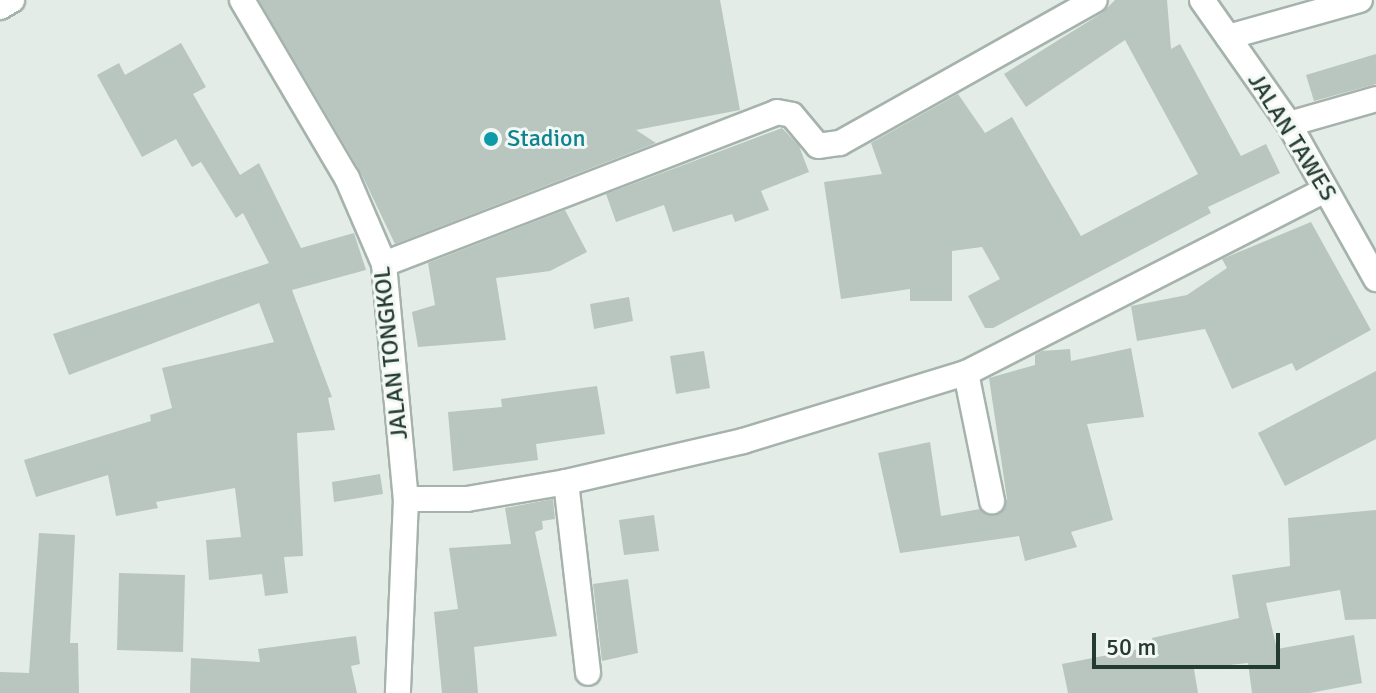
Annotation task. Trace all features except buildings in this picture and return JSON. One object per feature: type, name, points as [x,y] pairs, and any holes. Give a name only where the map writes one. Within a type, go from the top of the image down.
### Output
[{"type":"street","points":[[0,7],[12,0]]},
{"type":"street","name":"JALAN TONGKOL","points":[[242,0],[347,178],[384,264],[406,499],[398,693]]},
{"type":"street","points":[[384,264],[777,112],[792,115],[818,146],[840,143],[1095,0]]},
{"type":"street","name":"JALAN TAWES","points":[[1202,0],[1289,124],[1376,279]]},
{"type":"street","points":[[1228,37],[1360,0]]},
{"type":"street","points":[[1289,124],[1376,99]]},
{"type":"street","points":[[406,499],[467,499],[566,482],[743,441],[966,373],[1325,190]]},
{"type":"street","points":[[966,373],[992,501]]},
{"type":"street","points":[[566,482],[588,673]]},
{"type":"place","name":"Stadion","points":[[491,139]]}]
